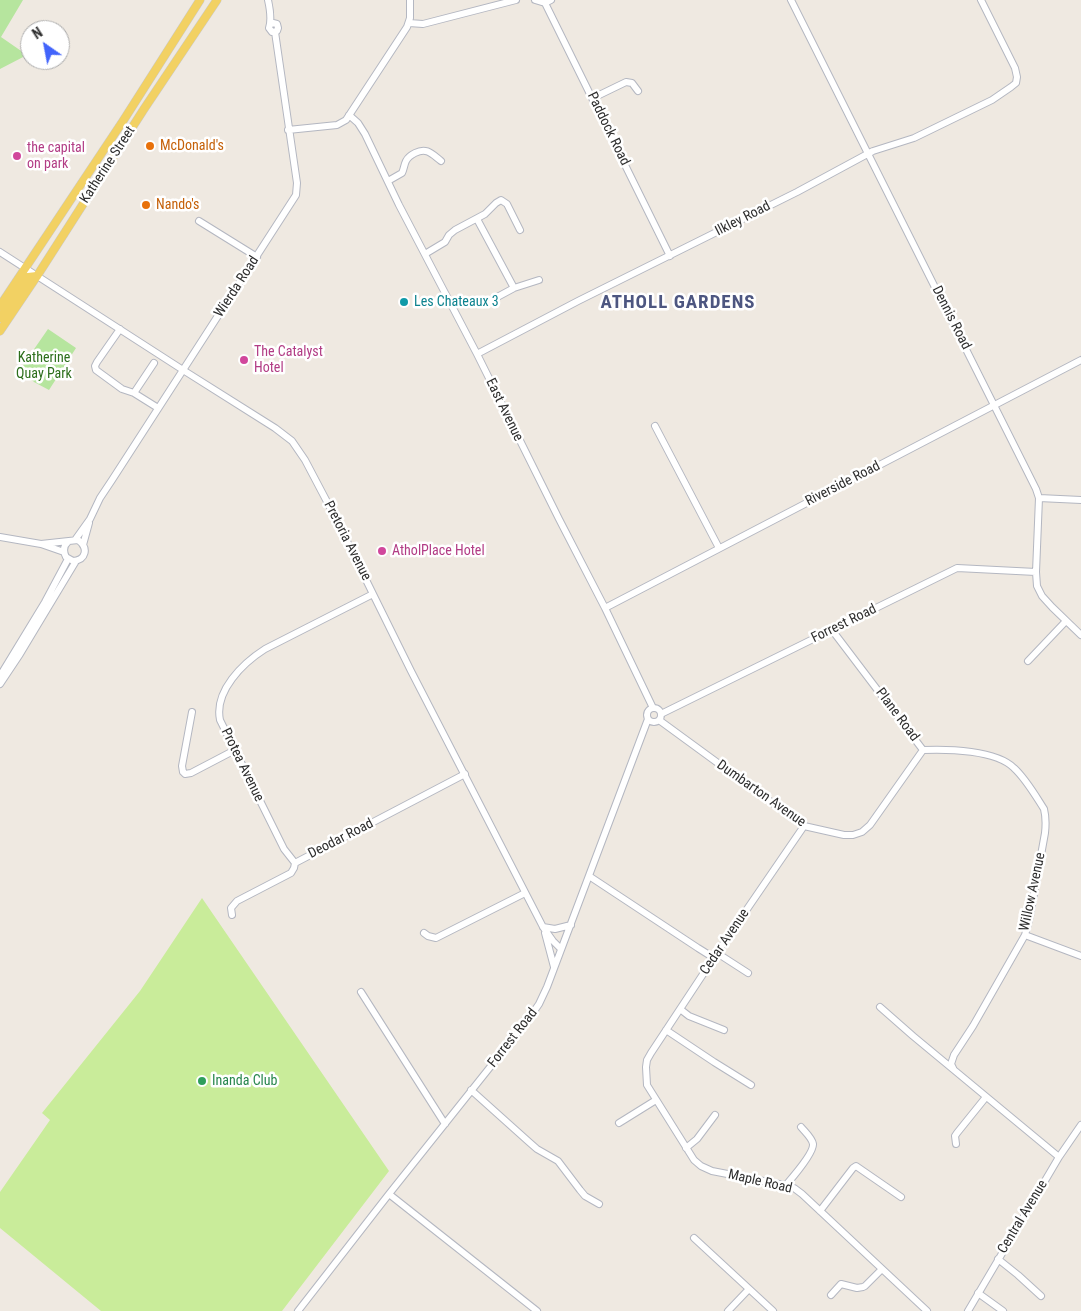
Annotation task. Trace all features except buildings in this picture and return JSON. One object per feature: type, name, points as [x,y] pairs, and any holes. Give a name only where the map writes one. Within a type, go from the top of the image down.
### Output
[{"type":"main road","name":"Katherine Street","points":[[0,306],[200,0]]},
{"type":"main road","name":"Katherine Street","points":[[0,331],[217,0]]},
{"type":"main road","points":[[0,318],[26,279],[37,276]]},
{"type":"street","name":"Wierda Road","points":[[83,545],[90,519],[100,498],[297,192],[275,32],[278,28],[273,24],[268,0]]},
{"type":"street","points":[[288,130],[337,125],[346,120],[409,23],[411,12],[410,0]]},
{"type":"street","points":[[409,23],[432,22],[516,0]]},
{"type":"street","points":[[535,0],[548,2]]},
{"type":"street","name":"Dennis Road","points":[[791,0],[1036,489],[1039,498],[1036,572],[1038,591],[1081,635]]},
{"type":"street","name":"Ilkley Road","points":[[477,354],[798,192],[878,149],[914,138],[983,104],[1011,87],[1017,80],[1014,68],[981,0]]},
{"type":"street","name":"Paddock Road","points":[[548,2],[670,256]]},
{"type":"street","points":[[593,98],[626,82],[632,83],[638,91]]},
{"type":"street","name":"East Avenue","points":[[350,115],[361,127],[477,354],[605,608],[653,708]]},
{"type":"street","points":[[388,181],[402,172],[408,158],[423,150],[430,152],[441,161]]},
{"type":"street","points":[[425,254],[444,242],[455,230],[485,214],[501,200],[506,204],[520,230]]},
{"type":"street","points":[[476,219],[514,288]]},
{"type":"street","points":[[199,221],[257,256]]},
{"type":"street","name":"Pretoria Avenue","points":[[0,252],[276,428],[292,441],[309,468],[543,927],[550,938],[561,949]]},
{"type":"street","points":[[488,302],[514,288],[539,280]]},
{"type":"street","points":[[120,329],[97,362],[96,370],[122,389],[134,393],[158,408]]},
{"type":"street","name":"Riverside Road","points":[[605,608],[1081,360]]},
{"type":"street","points":[[134,393],[154,363]]},
{"type":"street","points":[[655,426],[718,548]]},
{"type":"street","points":[[1039,498],[1081,500]]},
{"type":"street","name":"Wierda Road","points":[[71,541],[90,519]]},
{"type":"street","points":[[0,537],[41,544],[64,552]]},
{"type":"street","points":[[0,684],[33,626],[76,561],[83,558],[85,548],[78,540],[41,544]]},
{"type":"street","points":[[71,541],[65,545],[64,552],[68,559],[76,561]]},
{"type":"street","points":[[33,626],[68,559]]},
{"type":"street","name":"Forrest Road","points":[[660,717],[957,568],[1036,572]]},
{"type":"street","name":"Protea Avenue","points":[[295,863],[284,850],[220,720],[221,698],[239,670],[255,655],[374,594]]},
{"type":"street","points":[[1028,662],[1066,621]]},
{"type":"street","name":"Plane Road","points":[[832,630],[923,750],[985,754],[1002,759],[1013,767]]},
{"type":"street","points":[[0,676],[17,653]]},
{"type":"street","points":[[653,708],[658,709],[660,717],[653,722],[647,716],[648,711],[653,708]]},
{"type":"street","points":[[192,712],[182,766],[185,774],[191,773],[235,750]]},
{"type":"street","name":"Dumbarton Avenue","points":[[660,717],[804,826],[844,835],[862,832],[870,825],[923,750]]},
{"type":"street","name":"Forrest Road","points":[[298,1311],[471,1090],[530,1018],[539,1004],[648,719]]},
{"type":"street","name":"Willow Avenue","points":[[953,1068],[951,1064],[954,1055],[1026,935],[1036,888],[1046,821],[1044,809],[1013,767]]},
{"type":"street","name":"Deodar Road","points":[[232,915],[231,908],[237,901],[289,874],[294,868],[295,863],[464,774]]},
{"type":"street","name":"Cedar Avenue","points":[[647,1060],[804,826]]},
{"type":"street","points":[[589,876],[698,948],[716,955],[748,973]]},
{"type":"street","points":[[424,933],[436,938],[525,893]]},
{"type":"street","points":[[554,967],[543,927],[555,929],[570,925]]},
{"type":"street","points":[[1026,935],[1081,956]]},
{"type":"street","points":[[361,992],[445,1124]]},
{"type":"street","points":[[880,1006],[913,1036],[1059,1157]]},
{"type":"street","points":[[680,1009],[689,1016],[724,1030]]},
{"type":"street","points":[[666,1030],[751,1085]]},
{"type":"street","name":"Maple Road","points":[[647,1060],[647,1085],[698,1164],[706,1169],[721,1173],[786,1185],[799,1192],[927,1311]]},
{"type":"street","points":[[471,1090],[537,1149],[558,1161],[585,1196],[599,1204]]},
{"type":"street","points":[[956,1144],[957,1133],[986,1097]]},
{"type":"street","points":[[618,1123],[656,1100]]},
{"type":"street","points":[[686,1148],[697,1139],[715,1115]]},
{"type":"street","name":"Central Avenue","points":[[968,1311],[1059,1157],[1081,1125]]},
{"type":"street","points":[[786,1185],[809,1155],[812,1148],[813,1144],[801,1127]]},
{"type":"street","points":[[820,1211],[856,1166],[901,1197]]},
{"type":"street","points":[[389,1194],[537,1311]]},
{"type":"street","points":[[694,1238],[773,1311]]},
{"type":"street","points":[[998,1259],[1041,1296]]},
{"type":"street","points":[[831,1295],[841,1284],[857,1288],[865,1286],[882,1269]]},
{"type":"street","points":[[728,1311],[749,1289]]},
{"type":"street","points":[[978,1293],[1002,1311]]},
{"type":"green space","points":[[0,0],[23,0],[1,37],[20,50],[20,59],[0,69]]},
{"type":"green space","name":"Katherine Quay Park","points":[[48,329],[76,348],[49,390],[34,382],[21,368]]},
{"type":"green space","name":"Inanda Club","points":[[202,898],[389,1171],[282,1311],[101,1311],[0,1228],[0,1192],[50,1120],[42,1113],[140,991]]},
{"type":"place","name":"McDonald's","points":[[150,146]]},
{"type":"place","name":"the capital on park","points":[[17,156]]},
{"type":"place","name":"Nando's","points":[[146,205]]},
{"type":"place","name":"Les Chateaux 3","points":[[404,302]]},
{"type":"place","name":"The Catalyst Hotel","points":[[244,360]]},
{"type":"place","name":"AtholPlace Hotel","points":[[382,551]]},
{"type":"place","name":"Inanda Club","points":[[202,1081]]},
{"type":"district","name":"ATHOLL GARDENS","points":[[678,303]]}]
